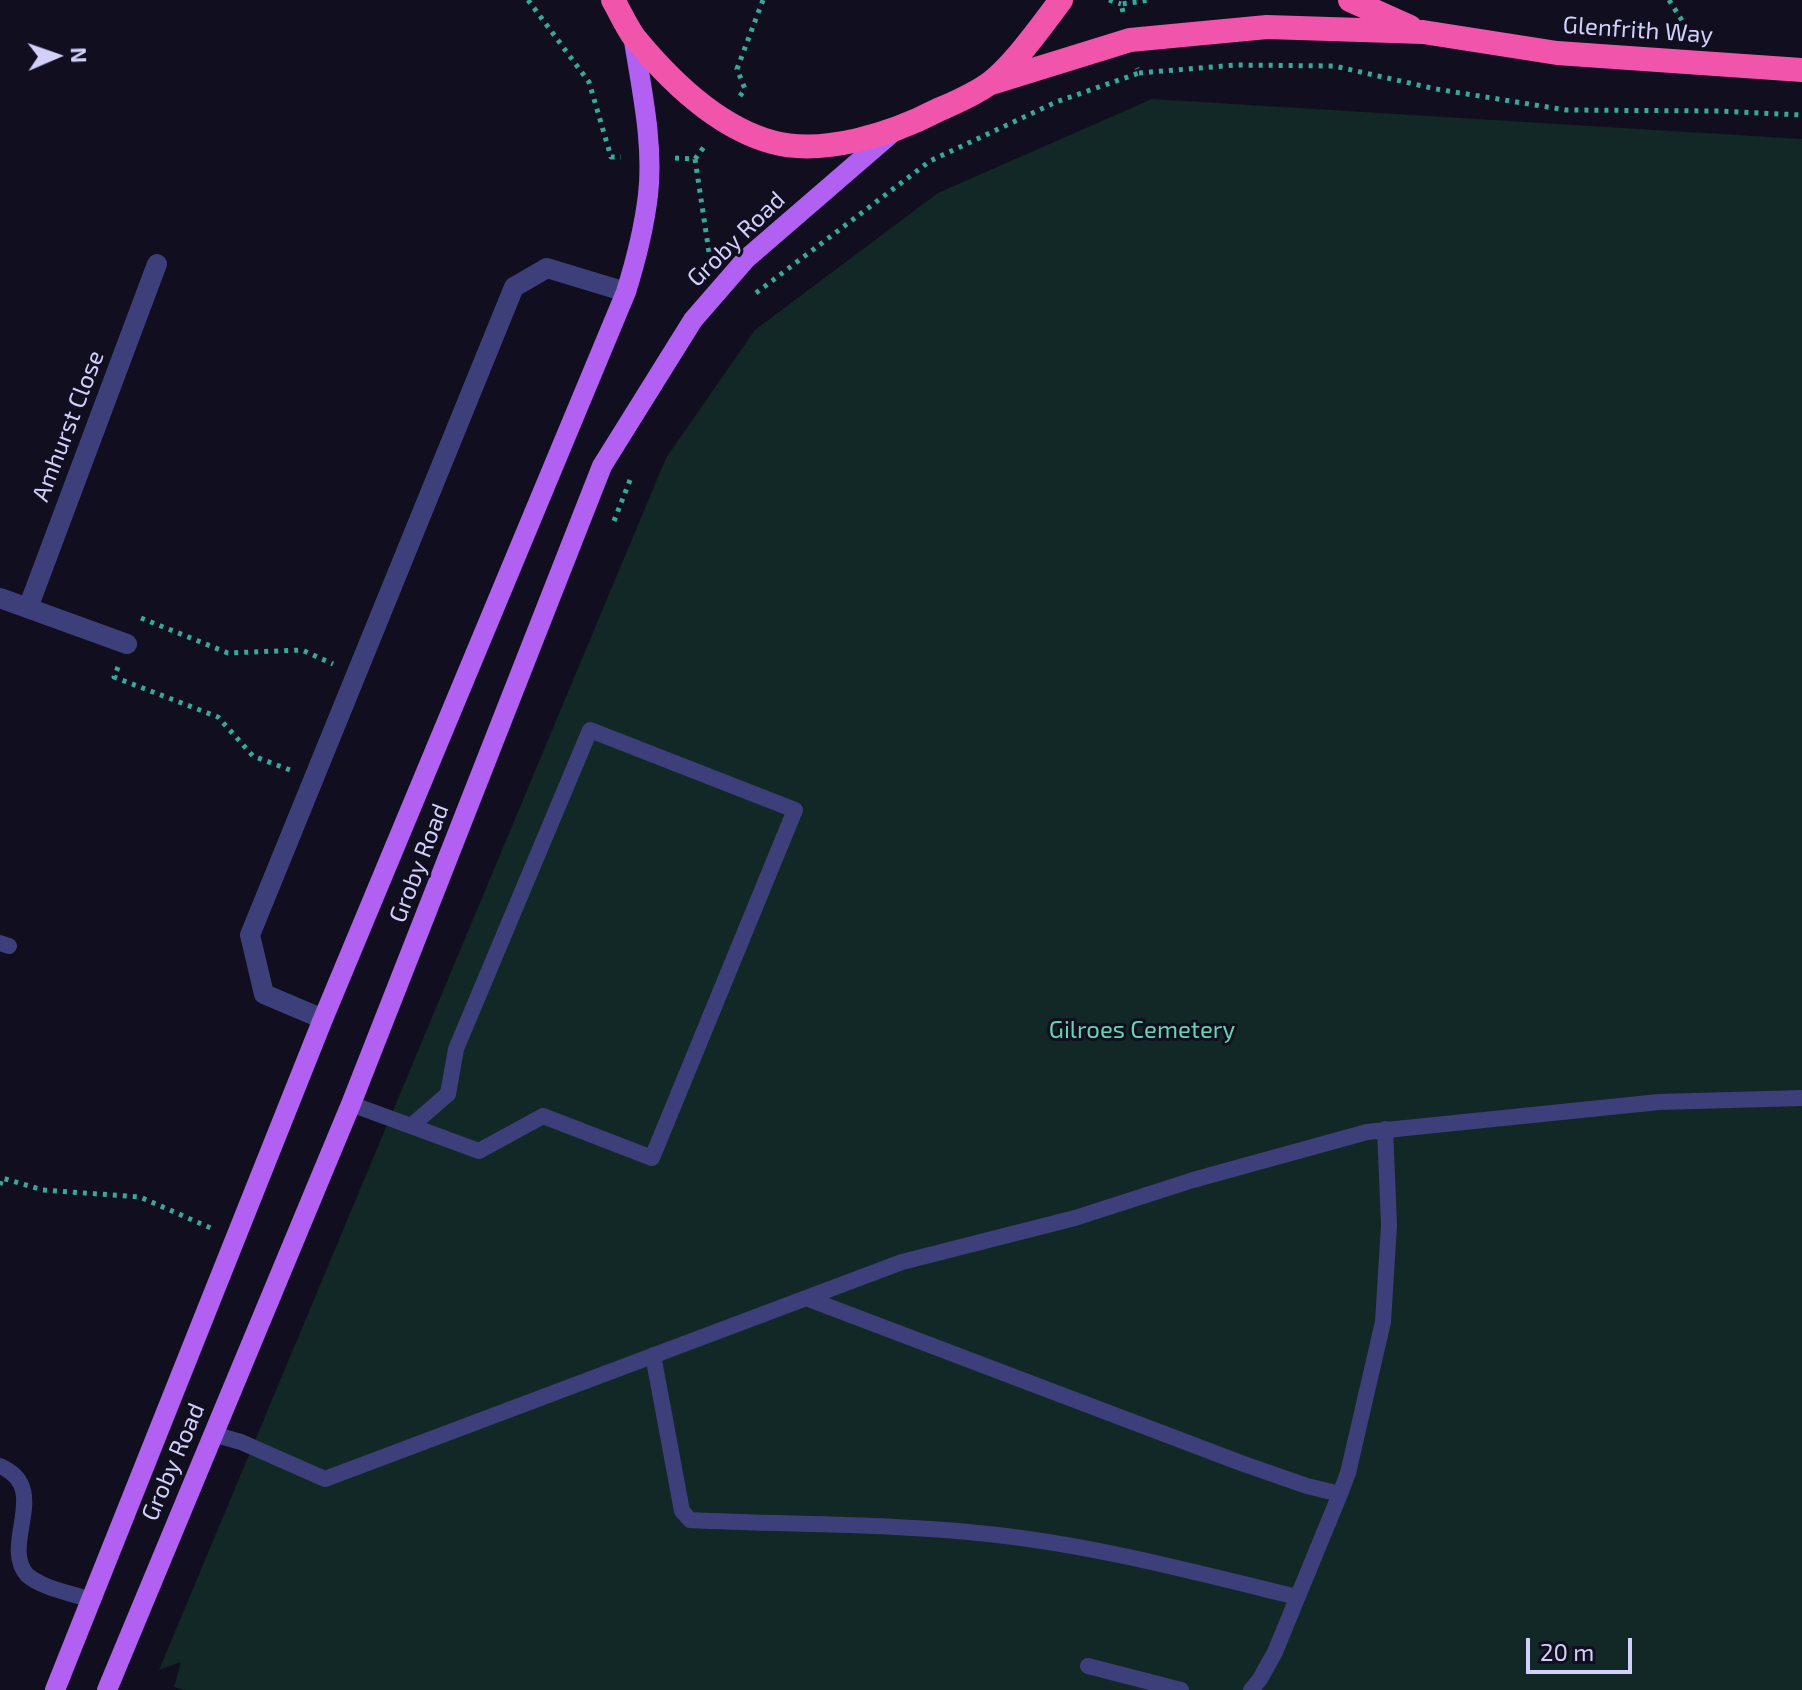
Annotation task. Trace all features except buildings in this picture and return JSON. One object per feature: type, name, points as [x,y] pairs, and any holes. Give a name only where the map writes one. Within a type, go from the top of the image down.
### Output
[{"type":"highway","points":[[613,0],[633,35],[682,88],[723,121],[773,143],[805,146],[893,132],[991,83],[1037,33],[1061,0]]},
{"type":"highway","name":"Glenfrith Way","points":[[1350,0],[1423,32]]},
{"type":"highway","name":"Glenfrith Way","points":[[991,83],[1130,40],[1267,27],[1423,32],[1557,53],[1802,70]]},
{"type":"main road","name":"Groby Road","points":[[55,1690],[323,1019],[626,292],[641,241],[649,193],[649,156],[633,35]]},
{"type":"main road","name":"Groby Road","points":[[107,1690],[351,1104],[602,466],[693,320],[727,279],[893,132]]},
{"type":"street","name":"Amhurst Close","points":[[28,608],[157,264]]},
{"type":"street","points":[[323,1019],[264,994],[250,935],[514,287],[547,268],[626,292]]},
{"type":"street","points":[[0,598],[127,644]]},
{"type":"lane","points":[[351,1104],[479,1151],[543,1116],[652,1158],[795,810],[590,730],[456,1049],[448,1094],[411,1126]]},
{"type":"lane","points":[[213,1434],[241,1442],[325,1479],[902,1262],[1075,1218],[1207,1176],[1367,1132],[1659,1102],[1802,1098]]},
{"type":"lane","points":[[1251,1690],[1275,1652],[1348,1473],[1383,1322],[1389,1225],[1385,1129]]},
{"type":"lane","points":[[806,1298],[1241,1463],[1340,1494]]},
{"type":"lane","points":[[653,1355],[682,1511],[690,1520],[827,1522],[990,1534],[1129,1556],[1297,1597]]},
{"type":"lane","points":[[0,1466],[14,1477],[23,1498],[13,1536],[17,1563],[37,1582],[91,1600]]},
{"type":"lane","points":[[1088,1666],[1181,1690]]},
{"type":"path","points":[[695,159],[745,89],[737,69],[763,0]]},
{"type":"path","points":[[1109,0],[1121,4]]},
{"type":"path","points":[[1139,73],[1236,65],[1334,66],[1436,89],[1566,110],[1802,115]]},
{"type":"path","points":[[313,779],[253,756],[218,717],[114,677],[137,616],[228,653],[302,650],[356,674]]},
{"type":"path","points":[[0,1185],[2,1178],[43,1190],[140,1197],[236,1239]]},
{"type":"green space","name":"Gilroes Cemetery","points":[[1152,99],[1802,139],[1802,1690],[185,1690],[174,1687],[181,1662],[159,1670],[666,458],[755,330],[938,193]]}]
